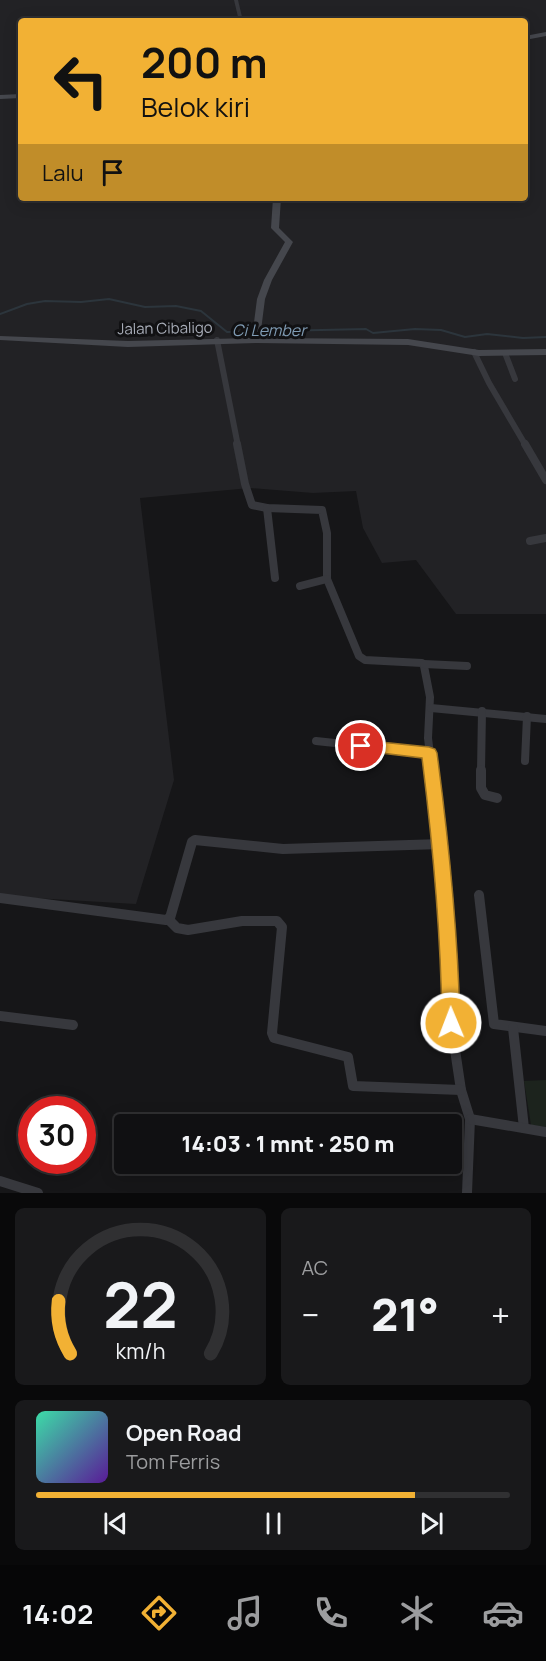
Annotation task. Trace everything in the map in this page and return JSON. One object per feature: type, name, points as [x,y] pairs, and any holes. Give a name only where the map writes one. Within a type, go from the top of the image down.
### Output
[{"type":"main road","points":[[528,37],[546,34]]},
{"type":"main road","points":[[0,97],[18,96]]},
{"type":"main road","points":[[256,334],[261,299],[268,280],[289,242],[275,228],[277,201]]},
{"type":"main road","name":"Jalan Cibaligo","points":[[0,338],[128,344],[217,340],[256,334],[408,342],[474,352],[546,352]]},
{"type":"street","points":[[236,0],[241,18]]},
{"type":"street","points":[[217,340],[245,484],[252,505],[267,508],[322,510],[327,533],[327,579],[359,656],[365,660],[467,666]]},
{"type":"street","points":[[474,352],[489,383],[546,480]]},
{"type":"street","points":[[505,353],[515,379]]},
{"type":"street","points":[[267,508],[275,578]]},
{"type":"street","points":[[530,541],[546,538]]},
{"type":"street","points":[[300,586],[327,579]]},
{"type":"street","points":[[424,664],[431,708],[428,724],[429,753],[441,844],[450,968],[451,1023],[461,1089],[470,1119],[467,1193]]},
{"type":"street","points":[[431,708],[482,711],[546,719]]},
{"type":"street","points":[[482,711],[481,788],[485,795],[497,798]]},
{"type":"street","points":[[525,761],[527,717]]},
{"type":"street","points":[[316,741],[429,753]]},
{"type":"street","points":[[168,919],[192,842],[195,840],[284,849],[441,844]]},
{"type":"street","points":[[479,895],[494,1023],[513,1028],[546,1031]]},
{"type":"street","points":[[0,897],[168,919],[177,928],[188,930],[242,921],[277,921],[282,927],[272,1033],[274,1038],[348,1057],[353,1086],[441,1091],[461,1089]]},
{"type":"street","points":[[0,1016],[73,1025]]},
{"type":"street","points":[[513,1028],[524,1128]]},
{"type":"street","points":[[470,1119],[546,1132]]},
{"type":"street","points":[[0,1181],[38,1193]]},
{"type":"shaded area","points":[[0,0],[546,0],[546,614],[456,614],[416,560],[382,563],[363,528],[356,491],[313,493],[250,488],[140,498],[174,780],[136,904],[0,896]]},
{"type":"shaded area","points":[[546,1080],[546,1127],[531,1125],[524,1081]]},
{"type":"waterway","name":"Ci Lember","points":[[0,314],[27,304],[45,301],[81,302],[109,299],[145,307],[176,306],[201,311],[227,332],[366,329],[373,333],[415,329],[441,330],[465,337],[487,334],[523,338],[546,337]]},
{"type":"route","points":[[361,746],[429,753],[441,844],[450,968],[451,1023]]}]
